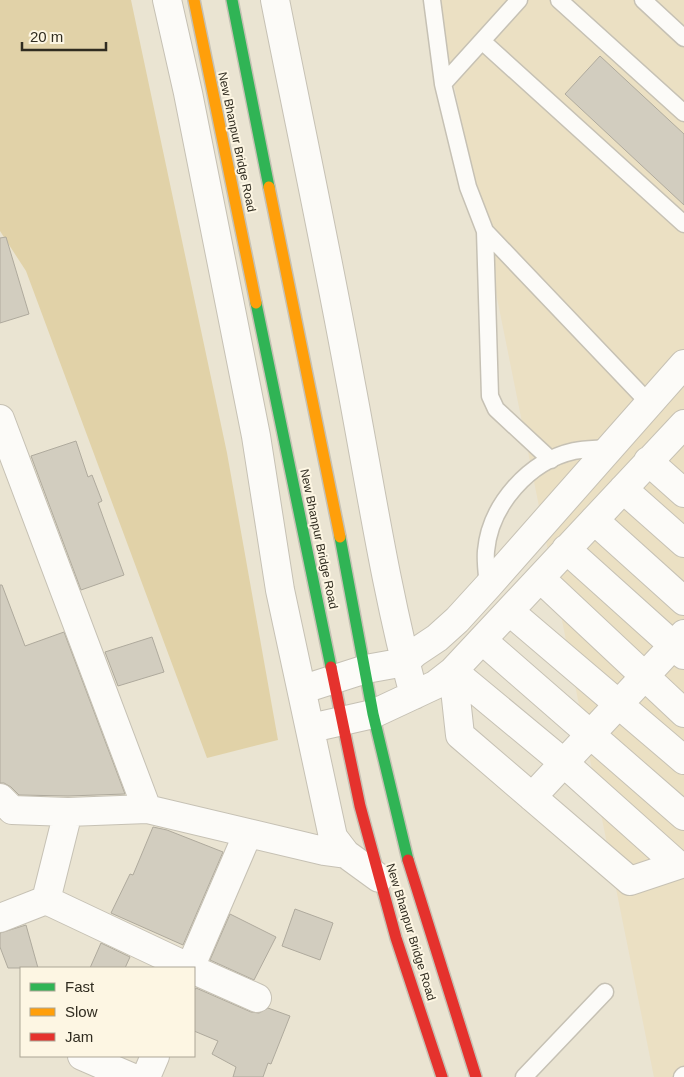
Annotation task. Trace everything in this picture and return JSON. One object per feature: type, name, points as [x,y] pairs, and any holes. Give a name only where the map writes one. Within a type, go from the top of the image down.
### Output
[{"type":"street","points":[[167,0],[188,94],[256,436],[280,590],[333,837],[346,854],[380,878]]},
{"type":"street","name":"New Bhanpur Bridge Road","points":[[194,0],[360,806],[396,938],[442,1077]]},
{"type":"street","name":"New Bhanpur Bridge Road","points":[[232,0],[286,279],[329,475],[373,714],[409,865],[476,1077]]},
{"type":"street","points":[[275,0],[405,662],[414,695]]},
{"type":"street","points":[[302,689],[366,669],[405,662],[437,638],[457,620],[488,586],[684,364]]},
{"type":"street","points":[[0,419],[147,809]]},
{"type":"street","points":[[310,729],[373,714],[435,685],[453,671],[648,462],[681,432]]},
{"type":"street","points":[[648,462],[684,493]]},
{"type":"street","points":[[623,489],[684,543]]},
{"type":"street","points":[[594,520],[684,600]]},
{"type":"street","points":[[532,797],[645,676],[680,645],[566,549]]},
{"type":"street","points":[[540,578],[684,713]]},
{"type":"street","points":[[509,611],[684,760]]},
{"type":"street","points":[[482,640],[684,816]]},
{"type":"street","points":[[453,671],[564,763],[681,861],[630,881],[460,736],[453,671]]},
{"type":"street","points":[[0,798],[12,810],[68,812],[147,809],[324,851],[346,854]]},
{"type":"street","points":[[46,900],[68,812]]},
{"type":"street","points":[[192,967],[248,833]]},
{"type":"street","points":[[0,918],[46,900],[187,967]]},
{"type":"street","points":[[195,971],[257,998]]},
{"type":"street","points":[[84,1057],[131,1077]]},
{"type":"street","points":[[146,1077],[155,1057]]},
{"type":"lane","points":[[432,0],[443,84],[468,187],[485,232],[490,396],[496,410],[551,460]]},
{"type":"lane","points":[[443,84],[519,0]]},
{"type":"lane","points":[[559,0],[684,113]]},
{"type":"lane","points":[[643,0],[684,38]]},
{"type":"lane","points":[[482,41],[684,224]]},
{"type":"lane","points":[[485,232],[649,403]]},
{"type":"lane","points":[[488,586],[486,551],[495,517],[514,487],[541,465],[551,460],[574,451],[608,448]]},
{"type":"lane","points":[[524,1077],[605,992]]},
{"type":"shaded area","points":[[0,0],[131,0],[227,453],[278,740],[207,758],[26,271],[0,231]]},
{"type":"shaded area","points":[[437,0],[684,0],[684,1077],[654,1077]]},
{"type":"building","points":[[600,56],[684,134],[684,205],[565,94]]},
{"type":"building","points":[[6,237],[29,314],[0,323],[0,238]]},
{"type":"building","points":[[76,441],[88,477],[92,475],[102,501],[98,503],[124,575],[81,590],[31,456]]},
{"type":"building","points":[[0,585],[2,585],[25,646],[64,632],[125,794],[19,795],[11,787],[0,783]]},
{"type":"building","points":[[152,637],[164,672],[118,686],[105,652]]},
{"type":"building","points":[[153,827],[167,830],[223,852],[183,945],[111,913],[130,874],[133,875]]},
{"type":"building","points":[[295,909],[333,923],[320,960],[282,946]]},
{"type":"building","points":[[230,914],[276,937],[254,980],[210,960]]},
{"type":"building","points":[[26,925],[38,967],[8,968],[0,947],[0,933]]},
{"type":"building","points":[[101,943],[130,957],[125,967],[90,967]]},
{"type":"building","points":[[196,988],[251,1012],[259,1013],[268,1008],[290,1016],[271,1064],[268,1063],[263,1077],[233,1077],[236,1067],[212,1054],[218,1041],[195,1031]]},
{"type":"traffic: fast","points":[[232,0],[269,187]]},
{"type":"traffic: fast","points":[[256,303],[331,667]]},
{"type":"traffic: fast","points":[[340,537],[373,714],[408,860]]},
{"type":"traffic: slow","points":[[194,0],[256,303]]},
{"type":"traffic: slow","points":[[269,187],[340,537]]},
{"type":"traffic: jam","points":[[331,667],[360,806],[396,938],[442,1077]]},
{"type":"traffic: jam","points":[[408,860],[476,1077]]}]
